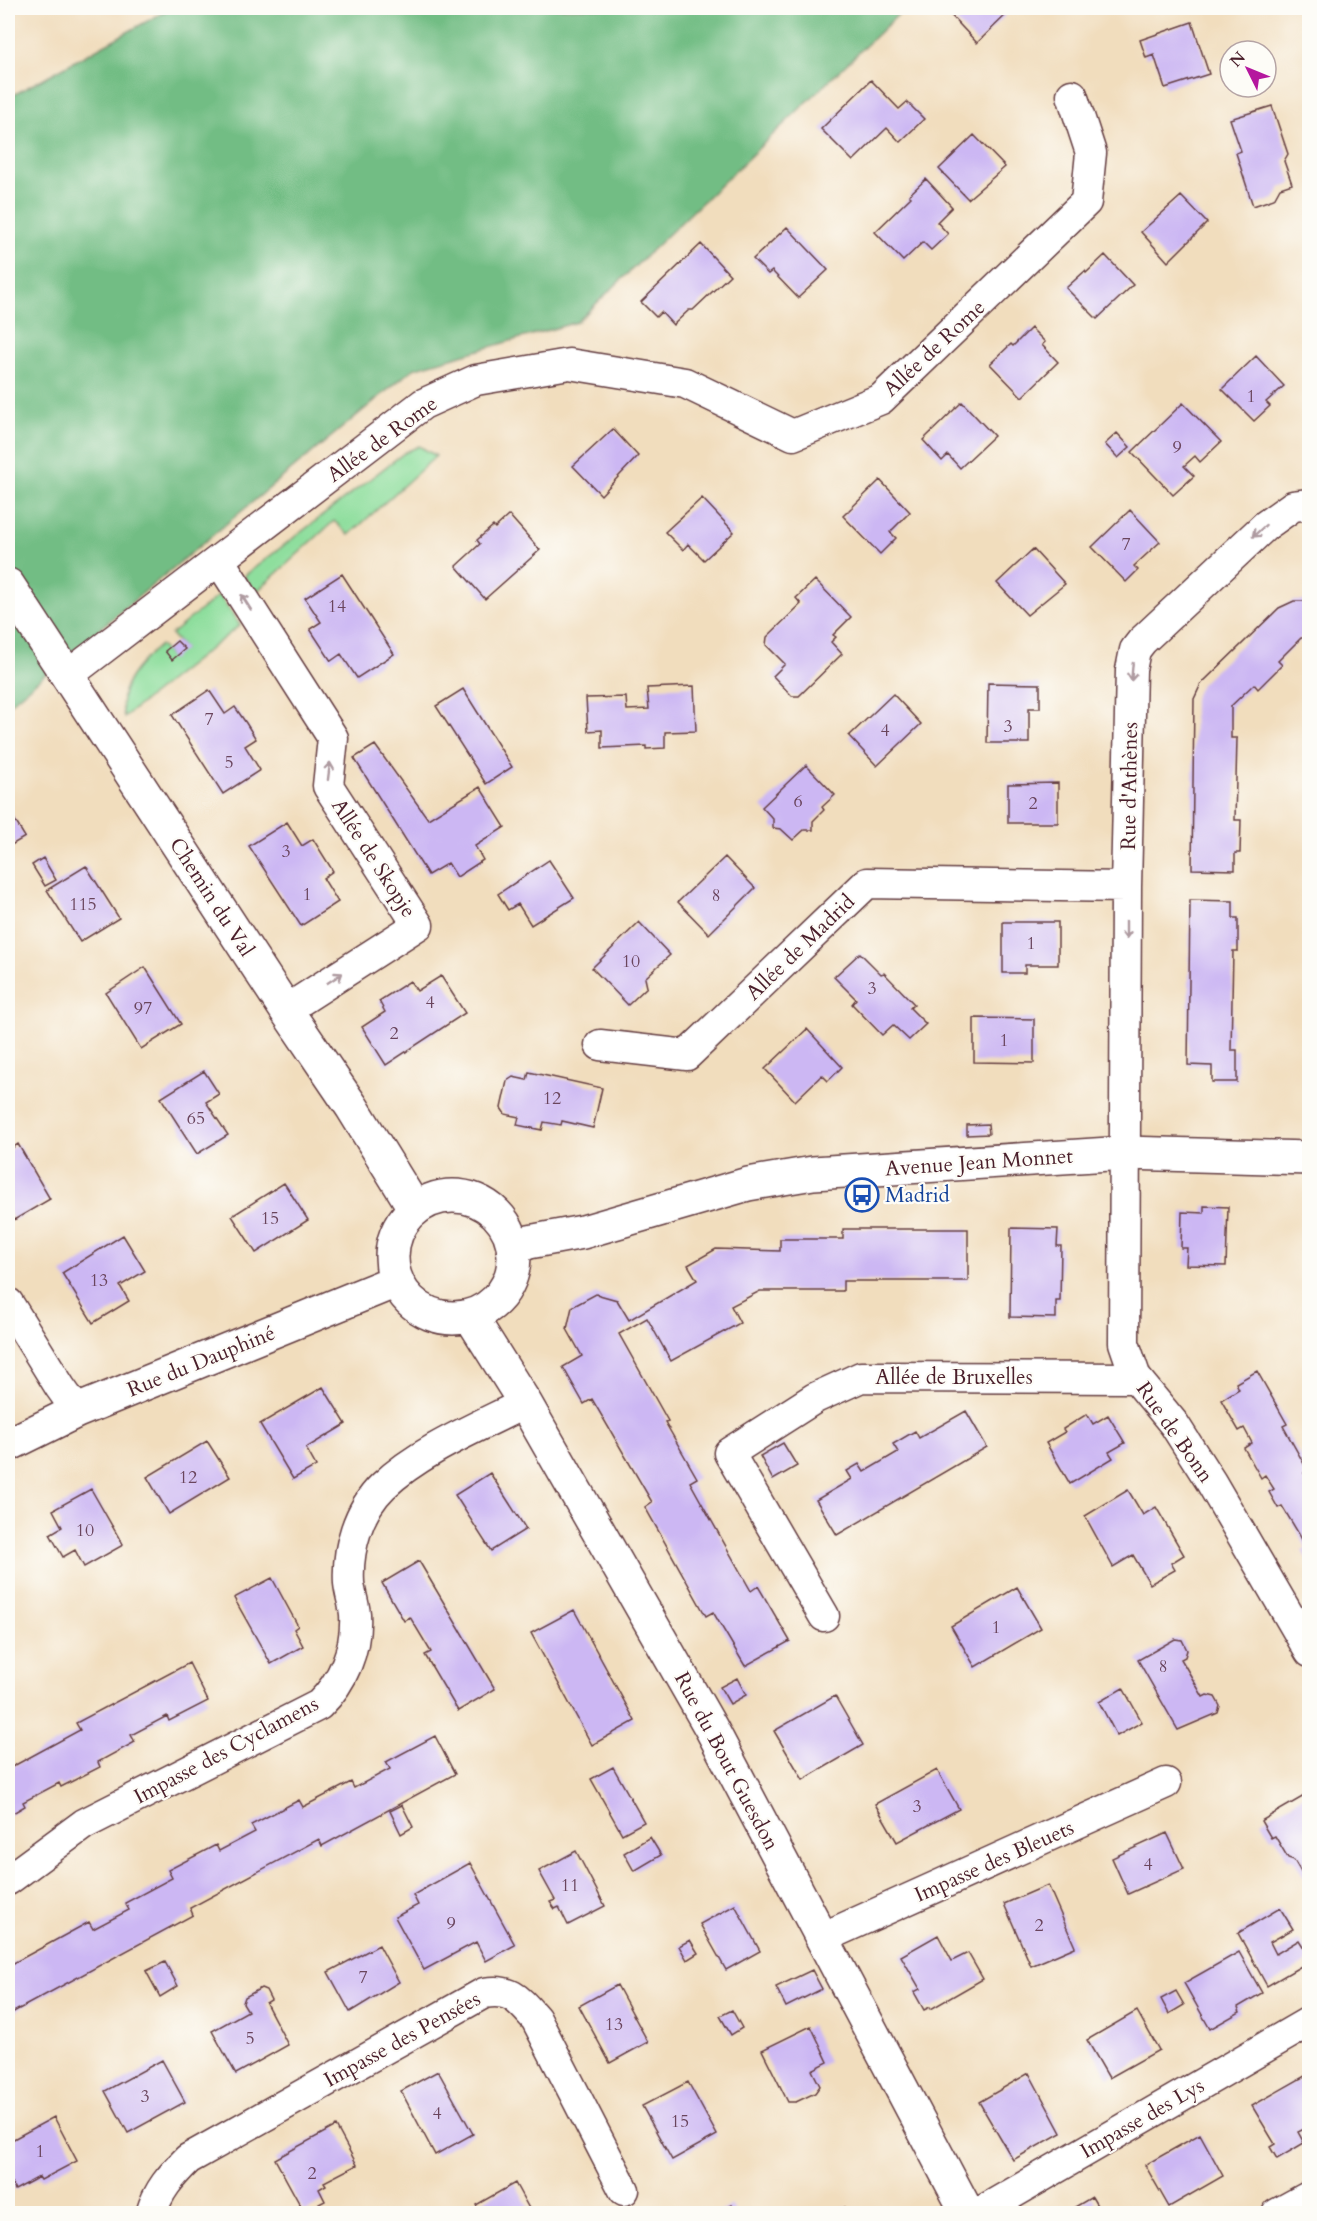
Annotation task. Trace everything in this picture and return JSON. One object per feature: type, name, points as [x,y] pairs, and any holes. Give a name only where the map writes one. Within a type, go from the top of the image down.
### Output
[{"type":"street","name":"Allée de Rome","points":[[67,676],[423,404],[476,380],[569,364],[685,382],[793,435],[881,399],[1086,202],[1091,153],[1072,94]]},
{"type":"street","name":"Rue d'Athènes","points":[[1125,1153],[1126,887],[1131,670],[1135,650],[1265,525],[1293,506],[1310,504]]},
{"type":"street","name":"Allée de Skopje","points":[[219,560],[333,738],[328,786],[418,925],[286,1010]]},
{"type":"street","name":"Chemin du Val","points":[[8,585],[352,1107],[415,1209]]},
{"type":"street","name":"Allée de Madrid","points":[[600,1045],[687,1055],[867,883],[1126,887]]},
{"type":"street","name":"Avenue Jean Monnet","points":[[514,1248],[529,1242],[583,1232],[748,1184],[813,1173],[1125,1153],[1310,1158]]},
{"type":"street","name":"Rue de Bonn","points":[[1125,1153],[1124,1343],[1136,1378],[1174,1425],[1211,1482],[1310,1652]]},
{"type":"street","points":[[452,1196],[470,1199],[488,1207],[505,1224],[514,1248],[511,1279],[500,1297],[471,1317],[448,1318],[425,1312],[407,1299],[396,1281],[392,1259],[394,1241],[404,1221],[415,1209],[432,1200],[452,1196]]},
{"type":"street","name":"Rue du Dauphiné","points":[[8,1445],[77,1411],[396,1281]]},
{"type":"street","points":[[8,1303],[77,1411]]},
{"type":"street","name":"Rue du Bout Guesdon","points":[[471,1317],[525,1403],[711,1728],[968,2214]]},
{"type":"street","name":"Allée de Bruxelles","points":[[825,1617],[729,1453],[815,1398],[861,1377],[1136,1378]]},
{"type":"street","name":"Impasse des Cyclamens","points":[[8,1880],[84,1824],[319,1705],[334,1690],[351,1656],[355,1616],[349,1582],[351,1545],[360,1518],[382,1487],[405,1469],[444,1444],[525,1403]]},
{"type":"street","name":"Impasse des Bleuets","points":[[822,1938],[1166,1783]]},
{"type":"street","name":"Impasse des Pensées","points":[[151,2214],[156,2196],[168,2179],[188,2160],[484,1993],[498,1990],[520,2002],[536,2019],[624,2190]]},
{"type":"street","name":"Impasse des Lys","points":[[977,2214],[1306,2023]]},
{"type":"street","points":[[1277,2214],[1310,2196]]},
{"type":"green space","points":[[171,8],[905,8],[577,322],[413,369],[8,705],[8,98]]},
{"type":"green space","points":[[419,446],[436,456],[349,535],[334,521],[255,593],[244,576],[404,453]]},
{"type":"green space","points":[[219,595],[240,625],[124,717],[123,695],[137,668],[160,645],[172,659],[184,649],[171,634]]},
{"type":"building","points":[[951,8],[1013,8],[977,43],[947,11]]},
{"type":"building","points":[[1192,22],[1209,74],[1165,88],[1154,55],[1146,58],[1140,40]]},
{"type":"building","points":[[871,80],[899,109],[907,102],[924,119],[900,142],[887,128],[853,161],[821,129]]},
{"type":"building","points":[[1272,106],[1288,154],[1284,161],[1292,184],[1280,188],[1274,199],[1253,206],[1236,153],[1241,151],[1230,119]]},
{"type":"building","points":[[974,135],[1005,167],[968,199],[939,169]]},
{"type":"building","points":[[926,179],[952,207],[937,222],[948,234],[931,250],[923,242],[903,261],[875,232]]},
{"type":"building","points":[[1181,196],[1207,223],[1168,262],[1141,232]]},
{"type":"building","points":[[787,227],[828,270],[798,298],[772,271],[768,274],[753,259]]},
{"type":"building","points":[[701,244],[730,275],[693,310],[689,310],[673,325],[661,312],[656,317],[641,302]]},
{"type":"building","points":[[1105,255],[1133,285],[1097,319],[1066,288]]},
{"type":"building","points":[[1031,328],[1045,342],[1042,345],[1058,362],[1022,397],[990,364]]},
{"type":"building","points":[[1256,356],[1284,386],[1266,402],[1270,406],[1254,421],[1222,389]]},
{"type":"building","points":[[962,402],[994,436],[960,468],[948,455],[942,461],[923,440]]},
{"type":"building","points":[[1183,403],[1221,442],[1200,462],[1195,456],[1184,466],[1194,476],[1173,495],[1132,452]]},
{"type":"building","points":[[613,429],[638,456],[601,495],[573,466]]},
{"type":"building","points":[[1117,433],[1130,447],[1118,458],[1105,444]]},
{"type":"building","points":[[880,480],[910,512],[890,532],[896,538],[880,554],[843,516]]},
{"type":"building","points":[[702,498],[734,532],[704,560],[688,544],[683,550],[665,532]]},
{"type":"building","points":[[1130,510],[1160,542],[1134,566],[1138,570],[1126,582],[1092,547]]},
{"type":"building","points":[[509,515],[540,550],[485,599],[456,566],[480,544],[477,540]]},
{"type":"building","points":[[1033,549],[1065,584],[1027,615],[997,583]]},
{"type":"building","points":[[342,574],[394,654],[357,678],[341,654],[331,661],[310,629],[321,622],[305,598]]},
{"type":"building","points":[[815,580],[851,617],[833,635],[836,637],[831,642],[842,654],[799,696],[792,696],[773,676],[785,664],[766,645],[767,637],[801,604],[796,598]]},
{"type":"building","points":[[1294,601],[1310,601],[1310,638],[1301,638],[1278,661],[1282,665],[1258,689],[1254,684],[1231,706],[1231,738],[1237,738],[1235,820],[1241,820],[1240,853],[1235,853],[1235,870],[1192,869],[1194,699],[1201,684],[1279,608]]},
{"type":"building","points":[[177,641],[185,649],[172,660],[165,651]]},
{"type":"building","points":[[988,683],[1040,684],[1040,708],[1029,708],[1029,743],[987,743]]},
{"type":"building","points":[[694,686],[696,731],[665,732],[665,748],[646,749],[646,746],[602,748],[602,730],[588,731],[586,698],[626,697],[627,710],[649,709],[647,688]]},
{"type":"building","points":[[463,689],[512,767],[486,784],[436,706]]},
{"type":"building","points":[[209,690],[225,714],[235,707],[256,739],[245,746],[260,770],[223,794],[172,715]]},
{"type":"building","points":[[893,694],[921,724],[877,766],[849,736]]},
{"type":"building","points":[[375,745],[428,819],[480,787],[505,827],[475,846],[483,860],[457,877],[448,863],[428,875],[354,758]]},
{"type":"building","points":[[806,765],[835,795],[822,807],[824,810],[813,821],[813,830],[804,830],[793,840],[781,829],[773,828],[773,819],[762,807]]},
{"type":"building","points":[[1058,783],[1058,823],[1008,823],[1008,784]]},
{"type":"building","points":[[8,809],[25,837],[8,847]]},
{"type":"building","points":[[287,822],[302,846],[313,839],[333,871],[323,878],[338,902],[301,926],[249,846]]},
{"type":"building","points":[[725,857],[755,888],[709,934],[678,902]]},
{"type":"building","points":[[43,858],[56,880],[45,886],[32,865]]},
{"type":"building","points":[[549,860],[574,898],[531,925],[518,904],[508,910],[498,894]]},
{"type":"building","points":[[86,866],[119,918],[80,942],[47,890]]},
{"type":"building","points":[[1190,900],[1233,901],[1233,918],[1238,918],[1238,951],[1233,951],[1231,1050],[1237,1050],[1237,1082],[1212,1082],[1212,1066],[1188,1065]]},
{"type":"building","points":[[639,922],[670,955],[645,978],[647,987],[628,1005],[592,968]]},
{"type":"building","points":[[1003,922],[1058,922],[1058,965],[1025,965],[1025,973],[1003,973]]},
{"type":"building","points":[[860,953],[881,974],[884,973],[914,1004],[910,1008],[926,1024],[909,1040],[893,1025],[882,1035],[852,1004],[856,999],[834,977]]},
{"type":"building","points":[[145,967],[181,1024],[141,1049],[106,993]]},
{"type":"building","points":[[441,976],[465,1013],[386,1065],[362,1027],[385,1012],[379,1001],[410,981],[417,991]]},
{"type":"building","points":[[974,1018],[1034,1019],[1034,1063],[974,1062]]},
{"type":"building","points":[[807,1029],[842,1067],[828,1081],[822,1075],[795,1101],[765,1069]]},
{"type":"building","points":[[204,1071],[219,1094],[206,1102],[228,1135],[197,1154],[161,1098]]},
{"type":"building","points":[[529,1072],[602,1088],[593,1128],[562,1121],[561,1125],[544,1122],[542,1130],[517,1125],[519,1117],[505,1114],[501,1108],[507,1081],[513,1077],[527,1080]]},
{"type":"building","points":[[988,1124],[989,1134],[967,1135],[967,1125]]},
{"type":"building","points":[[18,1144],[50,1199],[14,1220],[8,1209],[8,1151]]},
{"type":"building","points":[[284,1183],[308,1220],[256,1253],[232,1216]]},
{"type":"building","points":[[1204,1206],[1228,1207],[1226,1266],[1186,1265],[1187,1248],[1181,1248],[1182,1212],[1204,1213]]},
{"type":"building","points":[[1011,1228],[1058,1229],[1057,1246],[1061,1246],[1060,1301],[1056,1301],[1056,1318],[1010,1317]]},
{"type":"building","points":[[843,1229],[968,1229],[968,1281],[843,1281],[843,1291],[760,1291],[731,1306],[740,1323],[671,1361],[647,1318],[619,1334],[697,1478],[690,1482],[705,1509],[751,1591],[758,1586],[790,1641],[745,1666],[713,1612],[706,1616],[645,1507],[652,1502],[592,1399],[584,1404],[563,1367],[582,1356],[567,1329],[572,1307],[596,1294],[617,1300],[629,1320],[697,1280],[688,1265],[716,1249],[780,1251],[780,1239],[843,1239]]},
{"type":"building","points":[[123,1235],[145,1271],[120,1286],[129,1301],[93,1323],[62,1273]]},
{"type":"building","points":[[1257,1371],[1287,1424],[1283,1426],[1308,1471],[1304,1473],[1310,1483],[1310,1564],[1302,1551],[1307,1549],[1299,1534],[1282,1506],[1278,1508],[1269,1492],[1274,1489],[1265,1475],[1261,1478],[1244,1448],[1252,1443],[1244,1428],[1239,1431],[1221,1400],[1239,1389],[1236,1383]]},
{"type":"building","points":[[323,1387],[346,1424],[306,1448],[316,1466],[293,1479],[260,1424]]},
{"type":"building","points":[[966,1411],[987,1447],[837,1535],[816,1500],[852,1479],[847,1471],[859,1464],[864,1472],[898,1452],[893,1444],[915,1431],[919,1438]]},
{"type":"building","points":[[1087,1414],[1093,1424],[1108,1415],[1125,1443],[1109,1452],[1113,1458],[1070,1484],[1046,1443],[1065,1432],[1063,1429]]},
{"type":"building","points":[[207,1441],[230,1477],[169,1514],[147,1477]]},
{"type":"building","points":[[783,1443],[797,1466],[773,1480],[760,1456]]},
{"type":"building","points":[[490,1473],[526,1529],[491,1551],[455,1495]]},
{"type":"building","points":[[91,1489],[123,1545],[84,1567],[75,1550],[63,1557],[50,1534],[62,1527],[53,1510]]},
{"type":"building","points":[[1128,1490],[1143,1515],[1156,1507],[1184,1555],[1171,1563],[1175,1570],[1150,1584],[1133,1555],[1113,1567],[1085,1516]]},
{"type":"building","points":[[419,1561],[495,1689],[458,1711],[425,1655],[431,1652],[410,1617],[404,1621],[382,1583]]},
{"type":"building","points":[[272,1578],[298,1626],[294,1629],[303,1646],[271,1664],[234,1598]]},
{"type":"building","points":[[1017,1587],[1041,1628],[975,1667],[951,1626]]},
{"type":"building","points":[[574,1610],[635,1721],[592,1745],[531,1633]]},
{"type":"building","points":[[1175,1639],[1182,1640],[1187,1650],[1185,1657],[1181,1659],[1203,1697],[1207,1695],[1215,1697],[1220,1706],[1218,1713],[1178,1730],[1138,1660]]},
{"type":"building","points":[[189,1663],[208,1701],[169,1721],[167,1716],[131,1735],[135,1742],[98,1762],[100,1767],[61,1787],[59,1783],[23,1802],[25,1806],[8,1816],[8,1769],[80,1730],[76,1723]]},
{"type":"building","points":[[737,1678],[746,1695],[730,1704],[720,1687]]},
{"type":"building","points":[[1123,1688],[1142,1722],[1117,1736],[1099,1702]]},
{"type":"building","points":[[835,1696],[863,1745],[803,1780],[774,1731]]},
{"type":"building","points":[[435,1736],[455,1774],[322,1846],[319,1839],[190,1908],[193,1915],[8,2015],[8,1966],[89,1922],[93,1929],[129,1910],[125,1903],[172,1878],[168,1870],[216,1845],[219,1851],[255,1832],[251,1825],[299,1800],[303,1807],[351,1782],[354,1788],[390,1769],[386,1762]]},
{"type":"building","points":[[613,1767],[644,1822],[622,1834],[591,1779]]},
{"type":"building","points":[[937,1770],[959,1809],[897,1842],[875,1804]]},
{"type":"building","points":[[1304,1796],[1310,1806],[1310,1876],[1305,1879],[1294,1860],[1288,1858],[1275,1836],[1271,1838],[1261,1821]]},
{"type":"building","points":[[402,1805],[413,1827],[401,1834],[390,1811]]},
{"type":"building","points":[[1167,1833],[1184,1869],[1128,1894],[1112,1858]]},
{"type":"building","points":[[650,1837],[661,1855],[634,1871],[624,1853]]},
{"type":"building","points":[[576,1851],[605,1906],[568,1925],[559,1907],[555,1909],[550,1902],[555,1900],[539,1871]]},
{"type":"building","points":[[470,1863],[515,1945],[486,1961],[476,1942],[424,1970],[395,1917],[418,1905],[413,1895]]},
{"type":"building","points":[[1048,1885],[1075,1947],[1031,1966],[1004,1904]]},
{"type":"building","points":[[735,1905],[760,1951],[726,1970],[700,1924]]},
{"type":"building","points":[[1280,1908],[1293,1929],[1270,1942],[1276,1954],[1299,1940],[1310,1957],[1310,1961],[1267,1986],[1238,1933]]},
{"type":"building","points":[[938,1935],[952,1961],[968,1953],[983,1979],[931,2009],[930,2007],[924,2010],[914,1992],[920,1989],[901,1956]]},
{"type":"building","points":[[690,1940],[698,1953],[687,1960],[679,1946]]},
{"type":"building","points":[[379,1945],[399,1982],[350,2012],[328,1972]]},
{"type":"building","points":[[1239,1952],[1262,1993],[1238,2007],[1240,2012],[1210,2029],[1184,1983]]},
{"type":"building","points":[[165,1962],[178,1986],[160,1997],[146,1971]]},
{"type":"building","points":[[812,1970],[822,1989],[786,2007],[776,1987]]},
{"type":"building","points":[[617,1985],[648,2042],[610,2063],[579,2006]]},
{"type":"building","points":[[261,1988],[266,1990],[271,2000],[266,2003],[288,2045],[236,2074],[212,2031],[248,2011],[243,2003],[245,1997]]},
{"type":"building","points":[[1176,1991],[1184,2005],[1169,2014],[1161,1999]]},
{"type":"building","points":[[732,2010],[742,2028],[731,2035],[720,2016]]},
{"type":"building","points":[[1137,2011],[1159,2050],[1109,2078],[1087,2040]]},
{"type":"building","points":[[811,2026],[828,2062],[812,2070],[820,2086],[815,2093],[796,2102],[788,2102],[762,2050]]},
{"type":"building","points":[[162,2060],[185,2102],[128,2133],[105,2091]]},
{"type":"building","points":[[438,2071],[473,2134],[435,2155],[401,2091]]},
{"type":"building","points":[[1029,2073],[1061,2133],[1013,2160],[979,2102]]},
{"type":"building","points":[[1310,2073],[1310,2126],[1298,2132],[1304,2143],[1277,2159],[1270,2147],[1275,2144],[1252,2106]]},
{"type":"building","points":[[688,2082],[717,2135],[672,2160],[642,2106]]},
{"type":"building","points":[[54,2117],[77,2161],[41,2180],[39,2177],[15,2190],[8,2175],[8,2142]]},
{"type":"building","points":[[336,2126],[357,2165],[324,2182],[326,2185],[319,2189],[325,2201],[304,2212],[275,2159]]},
{"type":"building","points":[[1200,2134],[1223,2176],[1169,2207],[1145,2165]]},
{"type":"building","points":[[515,2183],[532,2214],[481,2214],[476,2205]]},
{"type":"building","points":[[1092,2197],[1102,2214],[1063,2214]]},
{"type":"building","points":[[732,2205],[736,2214],[716,2214]]},
{"type":"building","points":[[845,2207],[849,2214],[837,2214],[836,2212]]},
{"type":"place","name":"Madrid","points":[[862,1195]]}]
